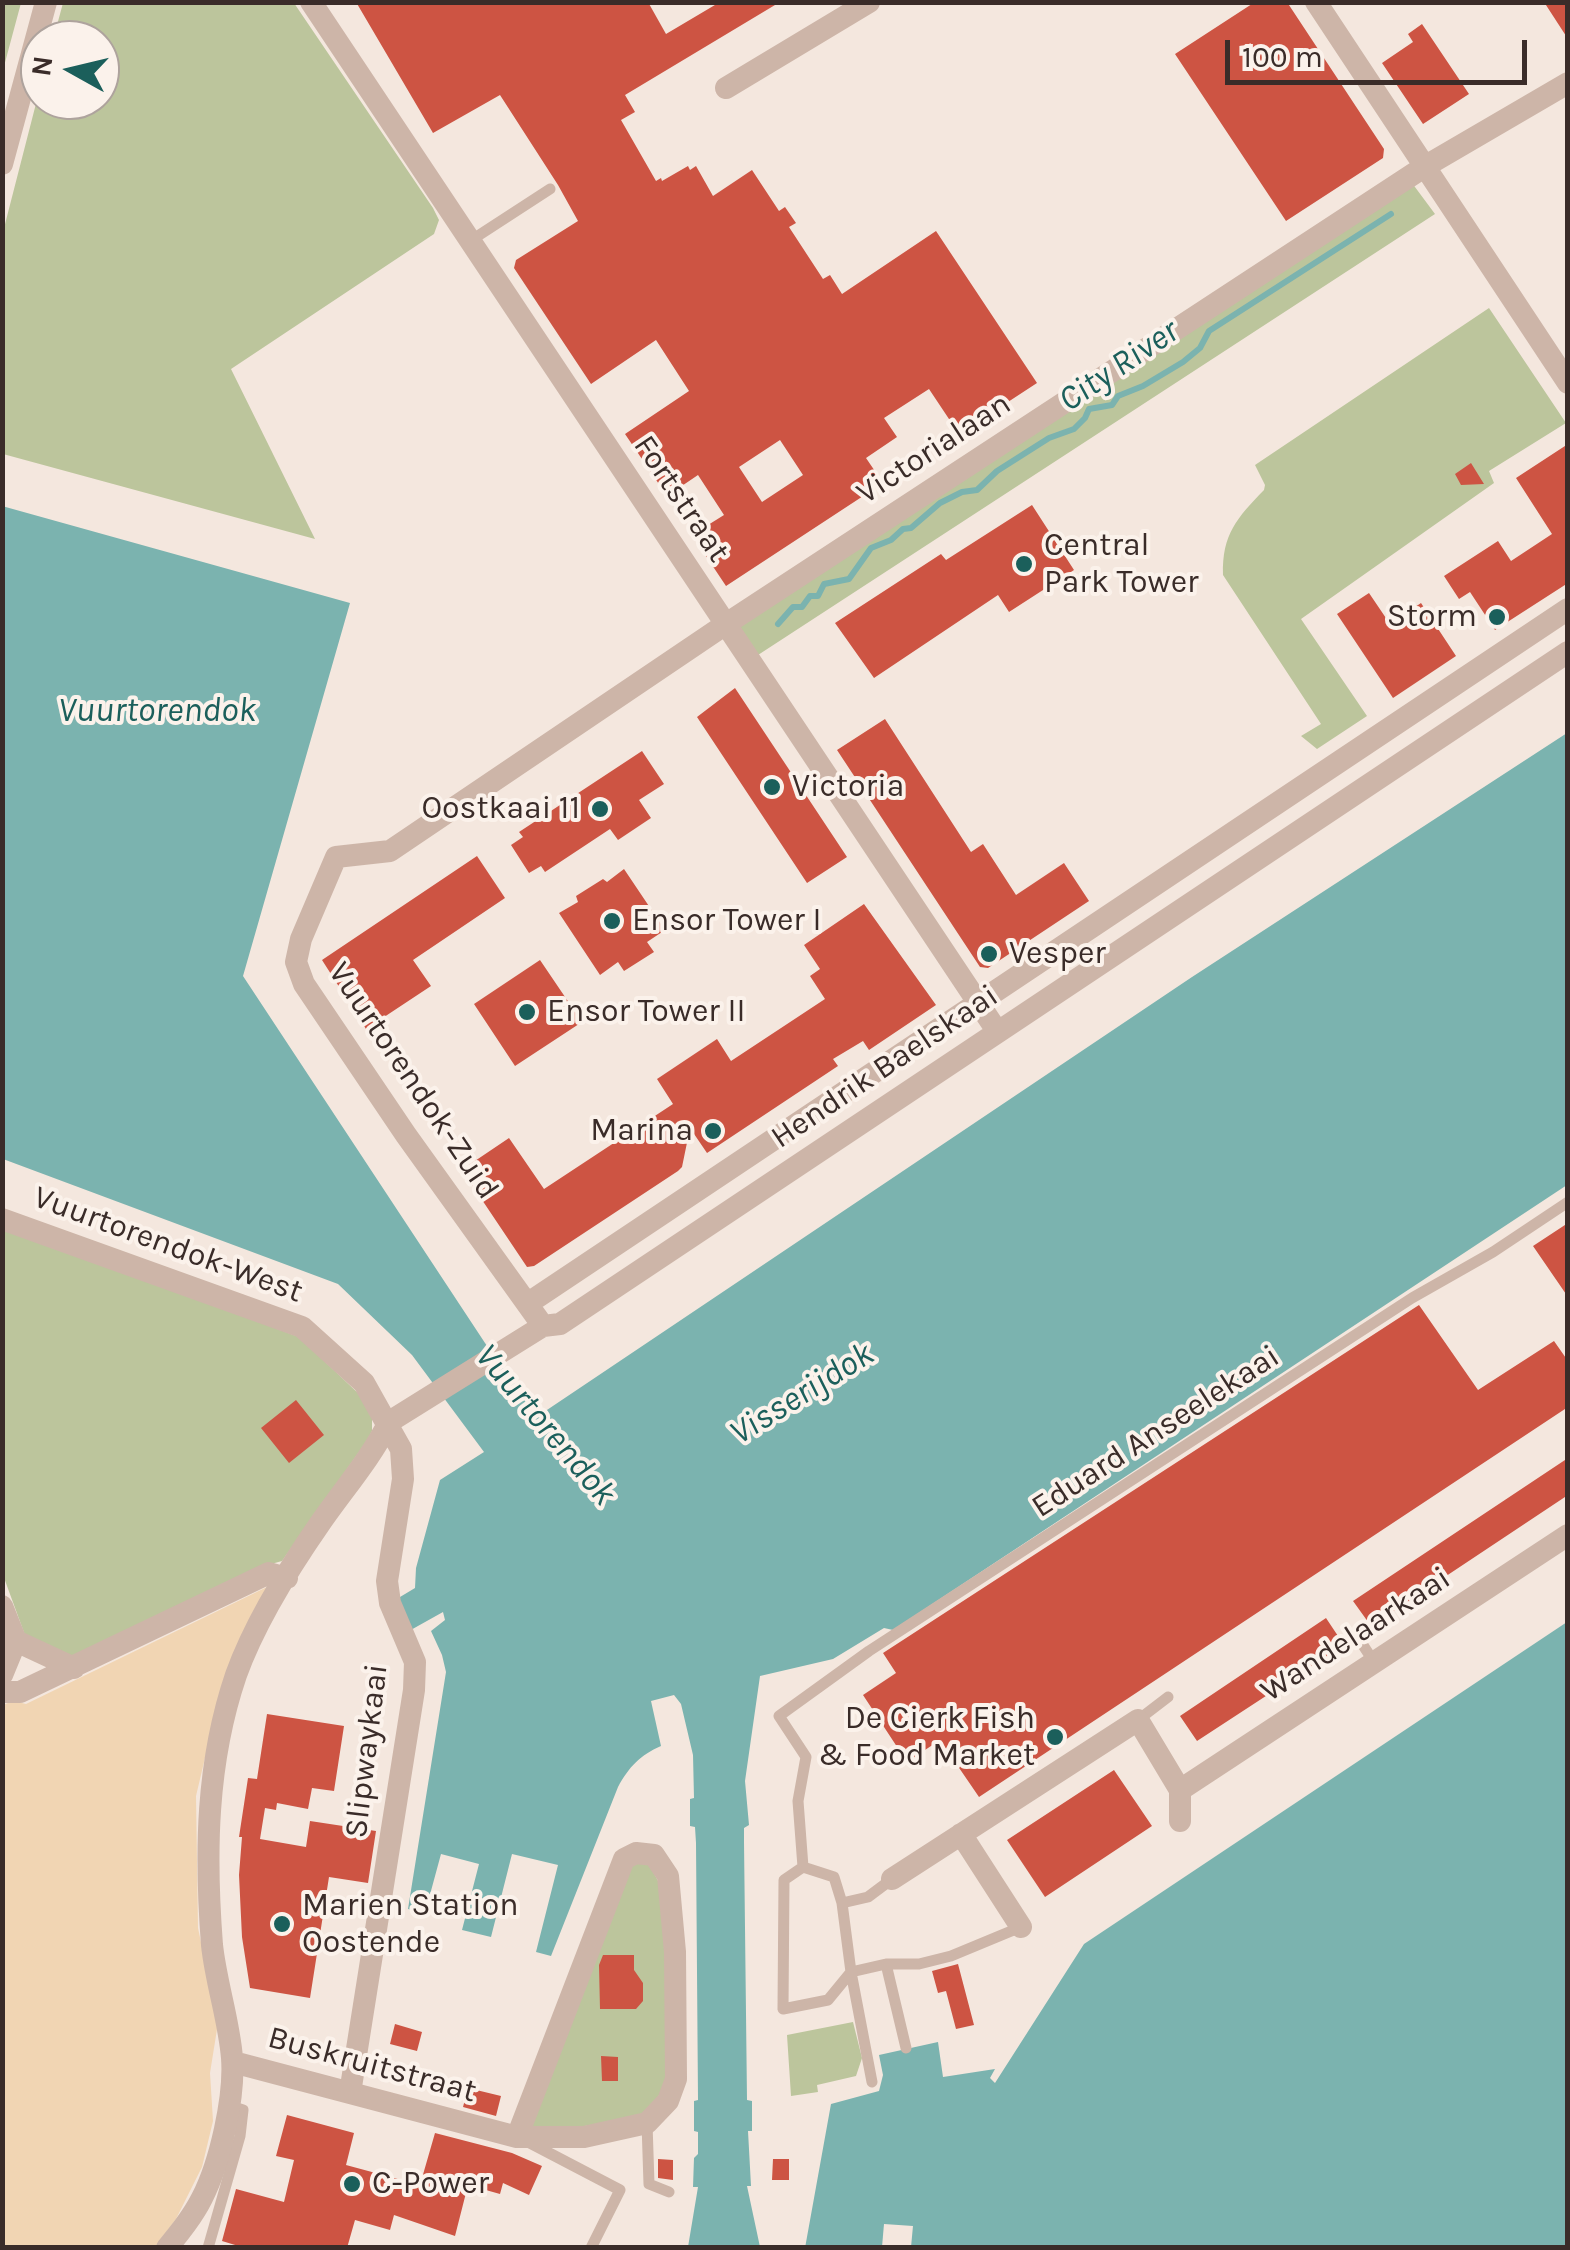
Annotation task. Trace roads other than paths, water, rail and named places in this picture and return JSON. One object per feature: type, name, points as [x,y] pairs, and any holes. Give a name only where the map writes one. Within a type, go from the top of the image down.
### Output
[{"type":"street","points":[[2,164],[46,2]]},
{"type":"street","name":"Fortstraat","points":[[311,2],[997,1031]]},
{"type":"street","points":[[726,88],[869,2]]},
{"type":"street","points":[[1316,2],[1568,383]]},
{"type":"street","name":"Victorialaan","points":[[336,857],[390,851],[726,624],[1424,167],[1568,83]]},
{"type":"street","name":"Hendrik Baelskaai","points":[[528,1304],[1568,608]]},
{"type":"street","name":"Hendrik Baelskaai","points":[[286,1578],[318,1525],[378,1443],[388,1422],[543,1326],[560,1324],[1568,652]]},
{"type":"street","name":"Vuurtorendok-Zuid","points":[[336,857],[301,939],[296,962],[304,984],[543,1326]]},
{"type":"street","name":"Vuurtorendok-West","points":[[2,1219],[302,1327],[364,1384],[388,1422]]},
{"type":"street","name":"Slipwaykaai","points":[[350,2093],[416,1662],[390,1604],[387,1582],[403,1479],[401,1448],[388,1422]]},
{"type":"street","name":"Wandelaarkaai","points":[[1180,1790],[1568,1535]]},
{"type":"street","points":[[2,1692],[20,1692],[270,1573],[286,1578]]},
{"type":"street","name":"Buskruitstraat","points":[[286,1578],[236,1675],[209,1805],[206,1856],[213,1951],[233,2062],[517,2138],[584,2138],[647,2123]]},
{"type":"street","points":[[2,1606],[16,1641],[74,1668]]},
{"type":"street","points":[[2,1675],[16,1641]]},
{"type":"street","points":[[892,1879],[1138,1720],[1180,1790],[1180,1821]]},
{"type":"street","points":[[962,1834],[1022,1926]]},
{"type":"street","points":[[517,2138],[624,1859],[636,1853],[654,1855],[668,1876],[675,1952],[676,2079],[668,2101],[647,2123]]},
{"type":"street","points":[[168,2248],[208,2184],[228,2104],[233,2062]]},
{"type":"lane","points":[[470,241],[550,189]]},
{"type":"lane","name":"Eduard Anseelekaai","points":[[803,1868],[798,1801],[806,1757],[779,1716],[869,1651],[1395,1309],[1568,1202]]},
{"type":"lane","points":[[1357,1636],[1374,1662]]},
{"type":"lane","points":[[1138,1720],[1168,1698]]},
{"type":"lane","points":[[872,2082],[851,1972],[842,1902],[834,1876],[803,1868],[784,1880],[783,2009],[828,2000],[851,1972],[951,1956],[1022,1926]]},
{"type":"lane","points":[[842,1902],[868,1897],[892,1879]]},
{"type":"lane","points":[[886,1964],[906,2048]]},
{"type":"lane","points":[[208,2248],[240,2136],[243,2110],[228,2104]]},
{"type":"lane","points":[[647,2123],[649,2184],[669,2192]]},
{"type":"lane","points":[[517,2138],[552,2152],[620,2190],[591,2248]]},
{"type":"water","points":[[2,506],[350,603],[243,976],[485,1343],[538,1416],[1192,977],[1567,733],[1567,1185],[893,1630],[884,1628],[833,1659],[760,1676],[745,1781],[749,1825],[744,1828],[744,1842],[747,2100],[752,2101],[752,2131],[748,2131],[751,2186],[747,2186],[760,2247],[688,2247],[698,2187],[693,2187],[694,2158],[698,2154],[698,2132],[694,2131],[694,2101],[698,2100],[696,1843],[695,1827],[690,1826],[693,1755],[681,1704],[674,1695],[651,1701],[661,1746],[636,1762],[618,1787],[551,1956],[536,1952],[558,1865],[512,1854],[491,1937],[462,1930],[479,1864],[441,1854],[425,1913],[408,1909],[446,1672],[431,1631],[445,1620],[443,1612],[409,1631],[395,1600],[415,1588],[416,1568],[440,1480],[484,1452],[412,1355],[338,1284],[3,1159]]},
{"type":"water","points":[[1567,1622],[1567,2247],[805,2248],[831,2104],[879,2091],[883,2075],[879,2055],[938,2042],[943,2077],[995,2069],[990,2078],[995,2083],[1084,1944]]},
{"type":"waterway","name":"City River","points":[[778,624],[793,607],[802,607],[810,596],[818,596],[824,584],[849,579],[871,548],[911,528],[940,503],[962,492],[977,490],[997,471],[1049,438],[1074,429],[1089,409],[1112,405],[1118,396],[1183,362],[1200,348],[1209,331],[1391,214]]},
{"type":"place","name":"Central Park Tower","points":[[1024,564]]},
{"type":"place","name":"Storm","points":[[1497,617]]},
{"type":"place","name":"Victoria","points":[[772,787]]},
{"type":"place","name":"Oostkaai 11","points":[[600,809]]},
{"type":"place","name":"Ensor Tower I","points":[[612,921]]},
{"type":"place","name":"Vesper","points":[[989,954]]},
{"type":"place","name":"Ensor Tower II","points":[[527,1012]]},
{"type":"place","name":"Marina","points":[[713,1131]]},
{"type":"place","name":"De Cierk Fish & Food Market","points":[[1055,1737]]},
{"type":"place","name":"Marien Station Oostende","points":[[282,1924]]},
{"type":"place","name":"C-Power","points":[[352,2184]]},
{"type":"water label","name":"Vuurtorendok","points":[[157,711]]},
{"type":"water label","name":"Visserijdok","points":[[802,1394]]},
{"type":"water label","name":"Vuurtorendok","points":[[545,1425]]}]
